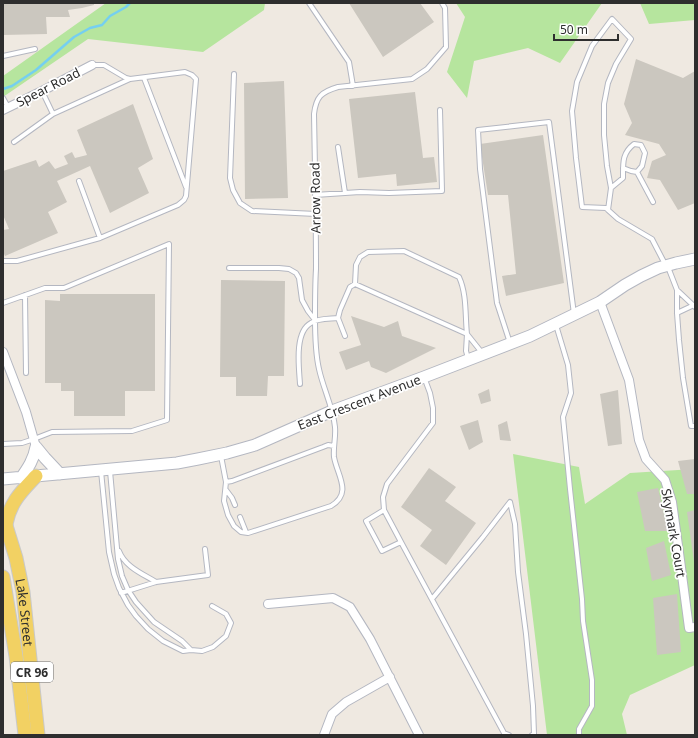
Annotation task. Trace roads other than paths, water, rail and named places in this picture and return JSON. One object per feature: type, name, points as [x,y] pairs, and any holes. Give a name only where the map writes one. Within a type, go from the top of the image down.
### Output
[{"type":"main road","points":[[5,520],[15,500],[36,476]]},
{"type":"main road","name":"Lake Street","points":[[5,520],[16,558],[23,592],[38,735]]},
{"type":"main road","name":"Lake Street","points":[[3,577],[16,656],[25,735]]},
{"type":"street","name":"Spear Road","points":[[6,109],[92,64]]},
{"type":"street","name":"East Crescent Avenue","points":[[3,479],[177,463],[255,445],[332,411],[530,336],[600,302],[641,276],[667,266],[695,258]]},
{"type":"street","name":"Skymark Court","points":[[600,302],[629,380],[639,440],[646,459],[665,480],[672,502],[689,628],[695,627]]},
{"type":"street","points":[[3,352],[26,412],[35,443],[45,458],[60,474]]},
{"type":"street","points":[[21,478],[33,458],[35,443]]},
{"type":"street","points":[[268,604],[333,598],[350,607],[370,638],[419,735]]},
{"type":"street","points":[[324,735],[332,714],[346,702],[390,677]]},
{"type":"lane","points":[[308,3],[349,62],[353,86]]},
{"type":"lane","name":"Arrow Road","points":[[246,532],[332,506],[338,502],[343,493],[343,484],[334,458],[336,436],[332,411],[318,367],[315,342],[316,214],[314,114],[318,99],[322,94],[338,87],[412,78],[427,69],[446,47],[445,8],[442,3]]},
{"type":"lane","points":[[608,210],[611,188],[604,135],[604,104],[608,83],[613,70],[631,39],[612,19],[592,46],[577,82],[572,111],[582,207],[606,208],[608,210],[618,220],[652,239],[667,266],[677,290],[677,313],[683,378],[691,426],[695,426]]},
{"type":"lane","points":[[3,56],[35,49]]},
{"type":"lane","points":[[92,64],[104,65],[130,79]]},
{"type":"lane","points":[[3,261],[17,260],[100,238],[178,205],[184,200],[187,189],[196,79],[192,75],[185,72],[130,79],[53,114],[14,142]]},
{"type":"lane","points":[[234,74],[230,178],[233,190],[240,203],[252,211],[316,214]]},
{"type":"lane","points":[[144,78],[187,189]]},
{"type":"lane","points":[[42,91],[53,114]]},
{"type":"lane","points":[[3,98],[6,109]]},
{"type":"lane","points":[[315,195],[360,192],[389,193],[442,191],[440,110]]},
{"type":"lane","points":[[510,344],[497,303],[480,169],[478,130],[549,122],[574,315]]},
{"type":"lane","points":[[611,188],[623,178],[623,161],[627,149],[634,144],[641,145],[645,153],[642,166],[637,172]]},
{"type":"lane","points":[[338,147],[345,193]]},
{"type":"lane","points":[[623,168],[637,172]]},
{"type":"lane","points":[[637,172],[653,202]]},
{"type":"lane","points":[[79,181],[100,238]]},
{"type":"lane","points":[[3,303],[45,288],[64,288],[169,244],[167,420],[132,431],[52,432],[35,443],[3,444]]},
{"type":"lane","points":[[345,336],[338,318],[350,288],[355,284],[356,265],[360,258],[368,252],[404,251],[459,276],[462,283],[465,302],[467,334],[466,350],[468,360]]},
{"type":"lane","points":[[228,268],[279,268],[289,269],[296,273],[299,278],[302,300],[315,321]]},
{"type":"lane","points":[[355,284],[467,334],[483,354]]},
{"type":"lane","points":[[677,290],[694,306],[677,313]]},
{"type":"lane","points":[[25,295],[26,373]]},
{"type":"lane","points":[[300,384],[300,338],[304,329],[309,323],[315,321],[338,318]]},
{"type":"lane","points":[[556,324],[568,365],[571,393],[563,417],[583,621],[592,680],[592,706],[579,729],[579,735]]},
{"type":"lane","points":[[424,377],[430,393],[433,408],[433,423],[387,484],[383,497],[384,510],[504,733],[509,735]]},
{"type":"lane","points":[[226,482],[323,446],[334,446]]},
{"type":"lane","points":[[220,454],[226,482],[224,501],[228,515],[234,526],[241,532],[246,532],[240,517]]},
{"type":"lane","points":[[106,470],[118,547],[118,559],[122,576],[128,590],[136,602],[154,622],[182,641],[191,650]]},
{"type":"lane","points":[[106,470],[109,552],[114,574],[121,593],[136,616],[148,629],[163,641],[183,651],[202,651],[213,647],[226,636],[231,623],[226,614],[212,606]]},
{"type":"lane","points":[[225,490],[232,498],[235,505]]},
{"type":"lane","points":[[432,599],[510,502],[515,524],[518,572],[533,706],[534,734],[532,735]]},
{"type":"lane","points":[[384,510],[366,521],[382,551],[401,542]]},
{"type":"lane","points":[[118,547],[121,555],[130,566],[156,582]]},
{"type":"lane","points":[[121,593],[156,582],[208,575],[205,550]]},
{"type":"waterway","points":[[3,89],[12,86],[36,70],[74,37],[90,28],[102,25],[110,16],[130,3]]}]
